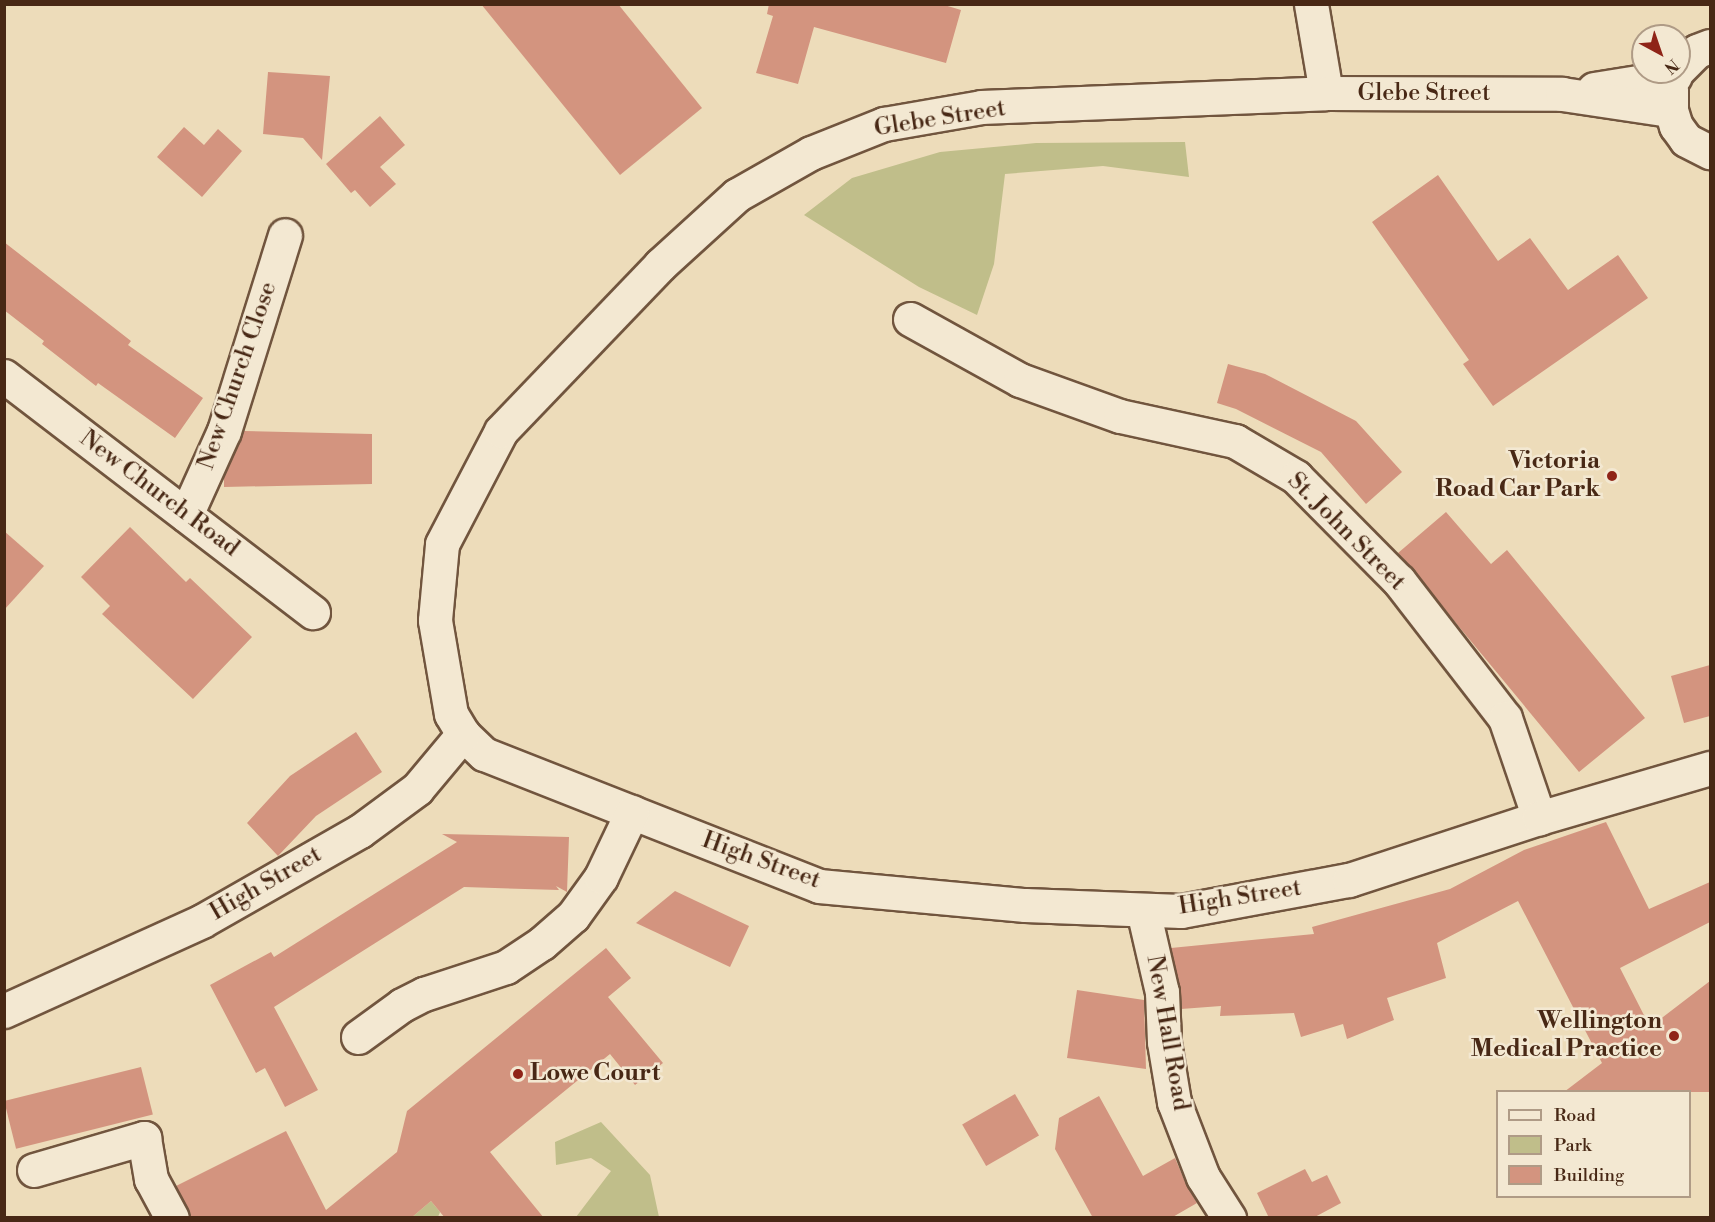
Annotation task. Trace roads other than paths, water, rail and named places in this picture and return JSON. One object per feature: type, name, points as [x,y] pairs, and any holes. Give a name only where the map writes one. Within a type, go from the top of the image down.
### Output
[{"type":"street","points":[[1311,4],[1326,93]]},
{"type":"street","points":[[1691,58],[1697,51],[1710,46]]},
{"type":"street","name":"Glebe Street","points":[[1562,94],[1631,81]]},
{"type":"street","points":[[1673,84],[1670,93],[1671,110],[1676,126],[1686,140],[1710,152]]},
{"type":"street","name":"Glebe Street","points":[[463,734],[452,714],[435,620],[442,544],[501,431],[660,266],[737,195],[811,153],[884,124],[981,107],[1326,93],[1562,94],[1671,110]]},
{"type":"street","name":"New Church Close","points":[[186,514],[224,430],[285,235]]},
{"type":"street","name":"St. John Street","points":[[910,319],[1020,380],[1120,416],[1235,441],[1296,477],[1399,581],[1505,718],[1539,818]]},
{"type":"street","name":"New Church Road","points":[[4,376],[313,612]]},
{"type":"street","name":"High Street","points":[[4,1011],[202,921],[360,831],[417,789],[463,734],[484,754],[819,886],[1025,905],[1143,910],[1181,911],[1349,880],[1539,818],[1710,768]]},
{"type":"street","points":[[358,1037],[402,1005],[424,994],[506,967],[542,944],[573,916],[601,877],[632,812]]},
{"type":"street","name":"New Hall Road","points":[[1143,910],[1162,992],[1164,1042],[1174,1102],[1203,1177],[1229,1218]]},
{"type":"street","points":[[34,1170],[144,1138],[151,1179],[172,1218]]},
{"type":"place","name":"Victoria Road Car Park","points":[[1612,476]]},
{"type":"place","name":"Wellington Medical Practice","points":[[1674,1036]]},
{"type":"place","name":"Lowe Court","points":[[518,1074]]}]
